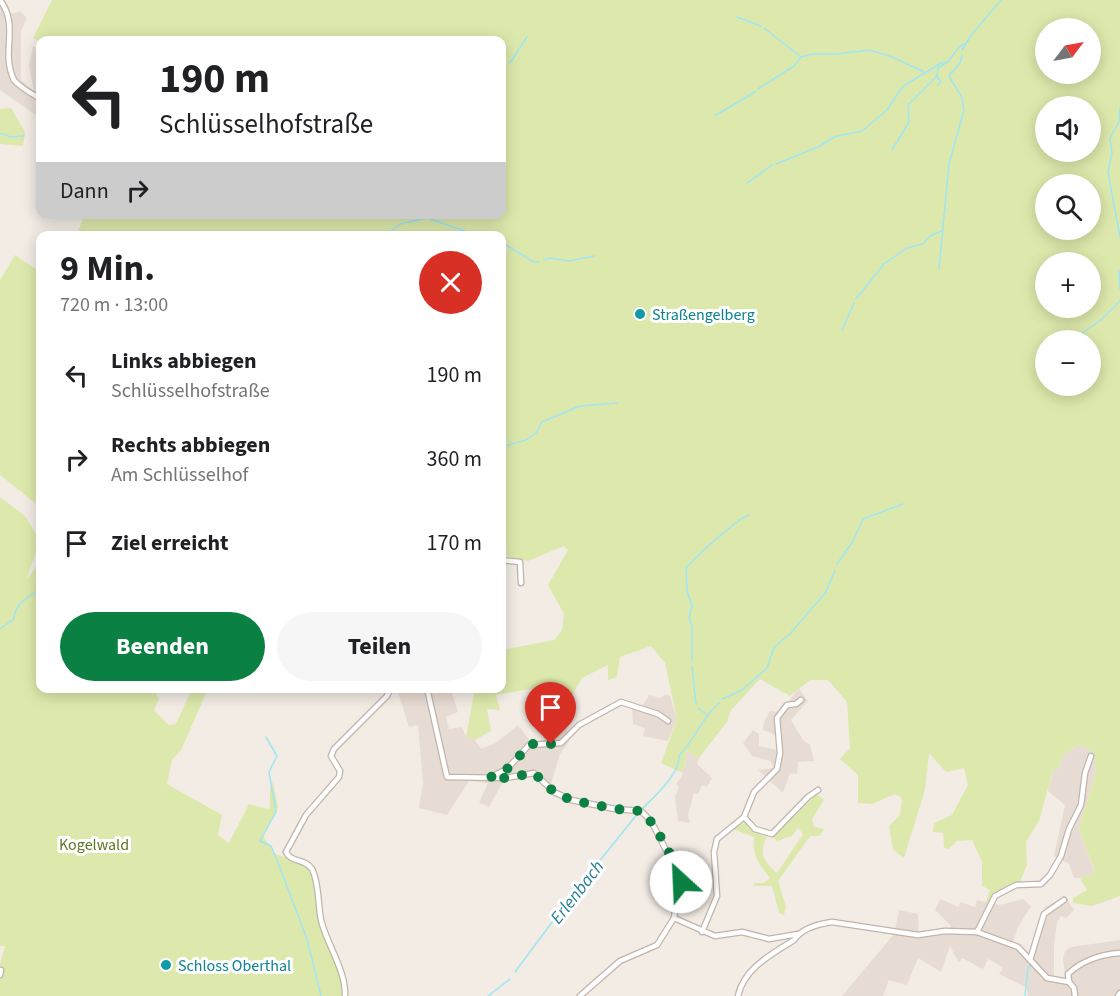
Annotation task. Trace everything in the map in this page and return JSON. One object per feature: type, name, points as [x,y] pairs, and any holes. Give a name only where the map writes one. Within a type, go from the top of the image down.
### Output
[{"type":"street","points":[[0,0],[10,24],[3,43],[8,70],[16,83],[36,96]]},
{"type":"street","points":[[506,561],[520,562],[521,583]]},
{"type":"street","points":[[345,996],[344,983],[322,924],[313,872],[305,862],[290,858],[286,852],[306,815],[339,777],[340,771],[331,756],[334,749],[388,693]]},
{"type":"street","points":[[428,693],[445,776],[452,779],[506,778],[534,773],[554,792],[571,800],[615,809],[637,809],[645,813],[680,877],[680,894],[674,918],[657,945],[620,961],[580,996]]},
{"type":"street","points":[[702,932],[717,896],[716,842],[722,833],[744,818],[754,792],[777,769],[780,753],[777,718],[787,705],[796,704],[801,700]]},
{"type":"street","points":[[489,778],[507,769],[531,744],[561,742],[579,725],[621,702],[658,714],[668,721]]},
{"type":"street","points":[[977,932],[994,896],[1016,885],[1041,884],[1050,875],[1061,856],[1069,829],[1081,805],[1085,773],[1091,756]]},
{"type":"street","points":[[744,818],[755,829],[772,834],[808,797],[818,790]]},
{"type":"street","points":[[1030,960],[1044,914],[1064,900]]},
{"type":"street","points":[[674,918],[715,936],[742,932],[769,939],[798,934],[819,924],[840,922],[916,935],[945,931],[977,932],[1018,947],[1050,979],[1069,982]]},
{"type":"street","points":[[738,996],[741,984],[748,974],[794,940],[798,934]]},
{"type":"street","points":[[1075,996],[1068,974],[1101,955],[1120,953]]},
{"type":"shaded area","points":[[0,0],[5,0],[12,14],[20,11],[27,18],[21,31],[21,80],[34,91],[29,66],[33,46],[36,47],[36,115],[0,90]]},
{"type":"shaded area","points":[[799,689],[808,701],[791,720],[803,740],[810,745],[814,761],[798,762],[797,774],[790,773],[783,793],[758,770],[774,768],[770,761],[752,756],[743,743],[753,730],[759,734],[759,746],[778,750],[776,735],[763,730],[764,722],[770,711],[779,712]]},
{"type":"shaded area","points":[[398,693],[452,693],[458,712],[446,717],[449,729],[462,727],[466,737],[475,740],[481,749],[496,743],[518,725],[533,745],[544,745],[543,726],[566,724],[569,742],[560,754],[551,784],[534,775],[504,780],[489,807],[479,803],[488,783],[469,781],[447,815],[419,808],[423,783],[418,725],[409,727]]},
{"type":"shaded area","points":[[666,694],[670,696],[677,719],[668,741],[643,736],[645,728],[633,724],[632,706],[641,709],[649,695],[661,698]]},
{"type":"shaded area","points":[[1079,744],[1094,753],[1096,771],[1079,828],[1095,874],[1074,878],[1069,864],[1054,856],[1065,805],[1048,791],[1053,770],[1058,769],[1063,756]]},
{"type":"shaded area","points":[[687,751],[699,758],[697,764],[712,778],[707,787],[702,785],[698,794],[694,793],[688,815],[690,823],[678,821],[675,797],[679,787],[676,784],[683,773],[680,772],[685,767]]},
{"type":"shaded area","points":[[1065,896],[1074,910],[1066,918],[1061,916],[1057,922],[1054,977],[1065,978],[1063,958],[1065,951],[1071,947],[1120,940],[1120,996],[1028,996],[1027,988],[999,974],[1003,968],[994,962],[988,959],[983,969],[962,958],[959,963],[950,946],[941,972],[918,958],[907,985],[889,980],[883,996],[842,996],[894,934],[899,910],[918,914],[919,938],[950,932],[951,926],[935,910],[940,899],[959,907],[960,902],[975,907],[977,900],[999,905],[1023,899],[1031,906],[1018,927],[1012,946],[1020,949],[1031,963],[1045,907]]},
{"type":"green space","points":[[52,0],[1120,0],[1120,896],[1092,906],[1073,903],[1073,898],[1087,890],[1080,878],[1095,873],[1079,828],[1096,771],[1094,753],[1079,744],[1063,756],[1058,769],[1053,770],[1039,821],[1026,842],[1027,865],[1020,882],[998,897],[994,904],[986,902],[990,890],[982,886],[982,862],[972,840],[957,841],[949,849],[944,848],[943,833],[933,832],[934,823],[952,815],[968,785],[964,768],[946,772],[929,753],[925,790],[904,858],[893,850],[889,826],[900,815],[902,798],[895,794],[872,804],[858,803],[858,775],[840,759],[850,748],[847,702],[828,680],[810,680],[790,696],[760,679],[731,710],[727,722],[699,758],[687,751],[685,767],[680,772],[661,763],[677,719],[665,663],[651,646],[620,657],[617,677],[608,680],[608,665],[582,678],[571,697],[536,688],[496,695],[500,710],[487,709],[491,731],[475,740],[466,737],[474,693],[506,693],[506,649],[554,640],[562,630],[564,614],[548,585],[568,550],[564,546],[528,561],[506,556],[506,231],[78,231],[83,219],[506,219],[506,36],[36,36],[36,39],[33,38]]},
{"type":"green space","points":[[11,108],[25,132],[23,146],[0,144],[0,109]]},
{"type":"green space","points":[[15,255],[36,269],[36,504],[0,475],[0,280]]},
{"type":"green space","name":"Kogelwald","points":[[0,497],[25,516],[36,534],[36,552],[26,580],[36,567],[36,693],[155,693],[159,699],[154,710],[169,725],[176,724],[190,693],[206,693],[181,750],[172,760],[167,784],[222,815],[218,835],[229,843],[249,804],[268,809],[270,807],[270,788],[273,782],[278,807],[263,836],[275,854],[308,865],[314,879],[317,905],[343,983],[345,996],[0,996],[0,964],[5,946],[0,946]]},
{"type":"green space","points":[[817,794],[824,800],[812,819],[814,827],[824,829],[820,836],[810,836],[778,881],[786,907],[784,915],[779,913],[772,886],[753,886],[755,883],[764,883],[770,878],[757,859],[754,837],[733,829],[745,822],[754,831],[767,837],[763,848],[764,857],[777,873],[803,834],[798,828],[792,836],[777,841],[773,837]]},
{"type":"waterway","points":[[962,50],[972,34],[1001,0]]},
{"type":"waterway","points":[[737,17],[761,26]]},
{"type":"waterway","points":[[764,28],[801,57]]},
{"type":"waterway","points":[[510,63],[527,37]]},
{"type":"waterway","points":[[776,164],[820,146],[834,137],[862,131],[887,110],[902,87],[941,63],[948,62],[959,47],[966,43]]},
{"type":"waterway","points":[[758,89],[794,66],[801,57],[812,54],[870,50],[895,58],[924,72]]},
{"type":"waterway","points":[[939,269],[949,164],[964,110],[962,98],[949,76],[960,63],[962,55]]},
{"type":"waterway","points":[[892,150],[909,122],[908,105],[937,76],[938,68],[946,63]]},
{"type":"waterway","points":[[937,77],[941,82],[938,85]]},
{"type":"waterway","points":[[716,115],[755,92]]},
{"type":"waterway","points":[[1120,107],[1119,122],[1110,138],[1112,153],[1108,172],[1120,237]]},
{"type":"waterway","points":[[0,133],[11,137],[24,136]]},
{"type":"waterway","points":[[747,183],[772,165]]},
{"type":"waterway","points":[[391,231],[400,224],[422,219]]},
{"type":"waterway","points":[[430,219],[465,231]]},
{"type":"waterway","points":[[856,299],[884,264],[907,248],[923,244],[930,236],[942,231]]},
{"type":"waterway","points":[[506,245],[534,262],[539,262]]},
{"type":"waterway","points":[[544,260],[550,258],[569,261],[594,256]]},
{"type":"waterway","points":[[1119,271],[1120,289]]},
{"type":"waterway","points":[[1087,330],[1101,320],[1120,301]]},
{"type":"waterway","points":[[842,330],[854,303]]},
{"type":"waterway","points":[[506,446],[526,440],[536,433],[542,422],[580,406],[617,403]]},
{"type":"waterway","name":"Erlenbach","points":[[837,564],[853,541],[863,519],[903,504]]},
{"type":"waterway","points":[[692,660],[692,625],[689,618],[692,606],[687,591],[686,568],[726,530],[749,515]]},
{"type":"waterway","name":"Erlenbach","points":[[722,699],[742,690],[767,668],[774,647],[789,635],[826,592],[835,570]]},
{"type":"waterway","points":[[0,629],[14,619],[17,608],[36,592]]},
{"type":"waterway","points":[[692,666],[696,704]]},
{"type":"waterway","name":"Erlenbach","points":[[642,809],[671,778],[679,756],[719,703]]},
{"type":"waterway","points":[[698,708],[706,714]]},
{"type":"waterway","points":[[266,737],[277,756],[269,772],[276,812],[260,841],[271,846],[276,858]]},
{"type":"waterway","name":"Erlenbach","points":[[515,972],[576,890],[639,812]]},
{"type":"waterway","points":[[277,860],[307,939],[321,996]]},
{"type":"waterway","points":[[1025,996],[1028,968],[1031,965]]},
{"type":"waterway","name":"Erlenbach","points":[[488,996],[510,979]]},
{"type":"place","name":"Straßengelberg","points":[[640,314]]},
{"type":"place","name":"Schloss Oberthal","points":[[166,965]]},
{"type":"route","points":[[551,744],[531,744],[507,769],[489,778],[506,778],[534,773],[554,792],[571,800],[615,809],[635,809],[645,813],[678,871],[681,882]]}]
